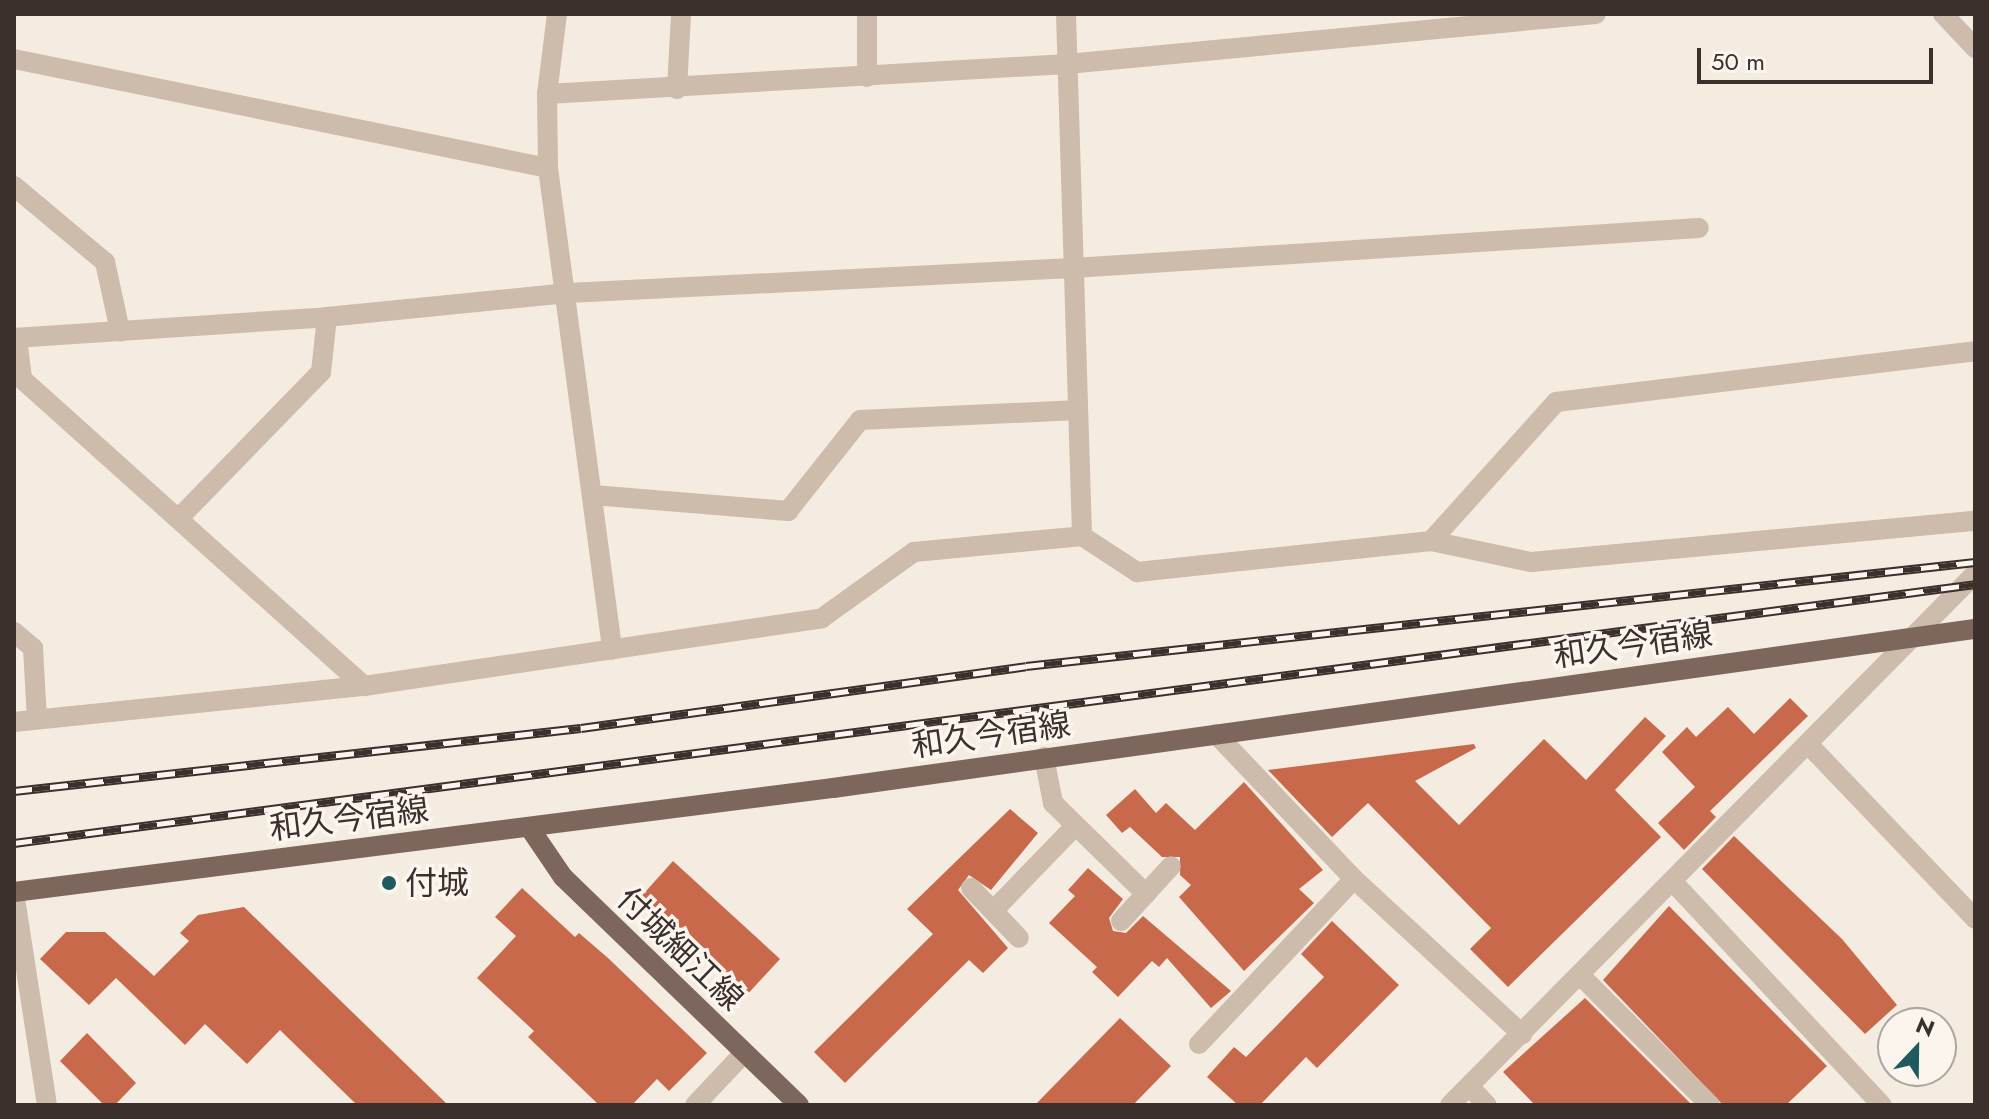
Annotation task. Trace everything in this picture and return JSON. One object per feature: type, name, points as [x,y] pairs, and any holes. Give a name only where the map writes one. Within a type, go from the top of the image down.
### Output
[{"type":"main road","name":"和久今宿線","points":[[14,892],[529,827],[1975,629]]},
{"type":"main road","name":"付城細江線","points":[[529,827],[563,877],[799,1105]]},
{"type":"street","points":[[557,14],[547,94],[548,168],[568,293],[612,650]]},
{"type":"street","points":[[677,89],[681,14]]},
{"type":"street","points":[[867,14],[867,77]]},
{"type":"street","points":[[1066,14],[1082,536]]},
{"type":"street","points":[[547,94],[677,89],[1067,64],[1596,14]]},
{"type":"street","points":[[1943,14],[1975,48]]},
{"type":"street","points":[[14,59],[548,168]]},
{"type":"street","points":[[14,186],[105,262],[120,331]]},
{"type":"street","points":[[364,686],[22,379],[16,338],[327,317],[568,293],[1073,268],[1699,228]]},
{"type":"street","points":[[179,518],[321,372],[327,317]]},
{"type":"street","points":[[1431,541],[1556,402],[1975,351]]},
{"type":"street","points":[[593,495],[788,511],[860,420],[1078,410]]},
{"type":"street","points":[[14,722],[364,686],[822,618],[914,552],[1082,536],[1137,572],[1431,541],[1531,562],[1975,521]]},
{"type":"street","points":[[1450,1105],[1582,977],[1975,574]]},
{"type":"street","points":[[14,632],[33,648],[37,719]]},
{"type":"street","points":[[1216,734],[1354,879],[1522,1034]]},
{"type":"street","points":[[1808,744],[1975,919]]},
{"type":"street","points":[[1044,757],[1053,803],[1146,894]]},
{"type":"street","points":[[993,911],[1075,826]]},
{"type":"street","points":[[1121,921],[1171,866]]},
{"type":"street","points":[[1199,1044],[1354,879]]},
{"type":"street","points":[[1674,883],[1882,1105]]},
{"type":"street","points":[[971,888],[1019,938]]},
{"type":"street","points":[[14,892],[47,1105]]},
{"type":"street","points":[[1582,977],[1710,1105]]},
{"type":"street","points":[[695,1105],[744,1053]]},
{"type":"street","points":[[1469,1086],[1487,1105]]},
{"type":"building","points":[[1790,698],[1808,716],[1710,811],[1716,817],[1684,850],[1658,823],[1695,787],[1662,752],[1687,727],[1696,737],[1728,707],[1754,734]]},
{"type":"building","points":[[1645,717],[1666,736],[1615,790],[1661,837],[1508,987],[1470,949],[1491,928],[1368,803],[1332,837],[1268,770],[1474,744],[1476,748],[1415,781],[1459,825],[1544,739],[1586,780]]},
{"type":"building","points":[[1244,782],[1323,870],[1299,889],[1314,903],[1244,971],[1179,897],[1191,885],[1180,875],[1180,857],[1162,857],[1130,827],[1122,833],[1106,815],[1135,789],[1156,813],[1166,803],[1195,830]]},
{"type":"building","points":[[1010,809],[1038,833],[991,890],[969,875],[958,890],[1008,948],[983,973],[969,960],[845,1083],[814,1052],[933,934],[907,909]]},
{"type":"building","points":[[1734,836],[1842,939],[1897,1005],[1877,1007],[1877,1023],[1865,1034],[1702,869]]},
{"type":"building","points":[[673,861],[780,959],[744,998],[638,900]]},
{"type":"building","points":[[1088,868],[1123,899],[1109,918],[1113,931],[1126,933],[1143,916],[1231,991],[1211,1008],[1167,958],[1159,967],[1152,961],[1118,997],[1092,972],[1097,967],[1049,923],[1075,896],[1068,890]]},
{"type":"building","points":[[522,888],[575,937],[579,933],[608,958],[707,1053],[669,1091],[657,1079],[632,1105],[599,1105],[528,1037],[534,1031],[477,978],[516,936],[495,917]]},
{"type":"building","points":[[1669,906],[1827,1066],[1786,1105],[1723,1105],[1603,980]]},
{"type":"building","points":[[244,907],[448,1105],[357,1105],[280,1030],[247,1064],[205,1024],[185,1045],[116,978],[89,1005],[40,959],[66,932],[105,932],[154,976],[189,941],[180,933],[198,915]]},
{"type":"building","points":[[1332,921],[1399,985],[1317,1068],[1306,1057],[1260,1105],[1238,1105],[1207,1077],[1234,1047],[1246,1057],[1324,977],[1301,954]]},
{"type":"building","points":[[1585,998],[1692,1105],[1535,1105],[1503,1072]]},
{"type":"building","points":[[1120,1018],[1171,1066],[1133,1105],[1035,1105]]},
{"type":"building","points":[[87,1033],[136,1083],[115,1105],[104,1105],[60,1061]]},
{"type":"railway","points":[[14,791],[581,728],[1026,666],[1975,562]]},
{"type":"railway","points":[[14,843],[1975,584]]},
{"type":"place","name":"付城","points":[[389,883]]}]
